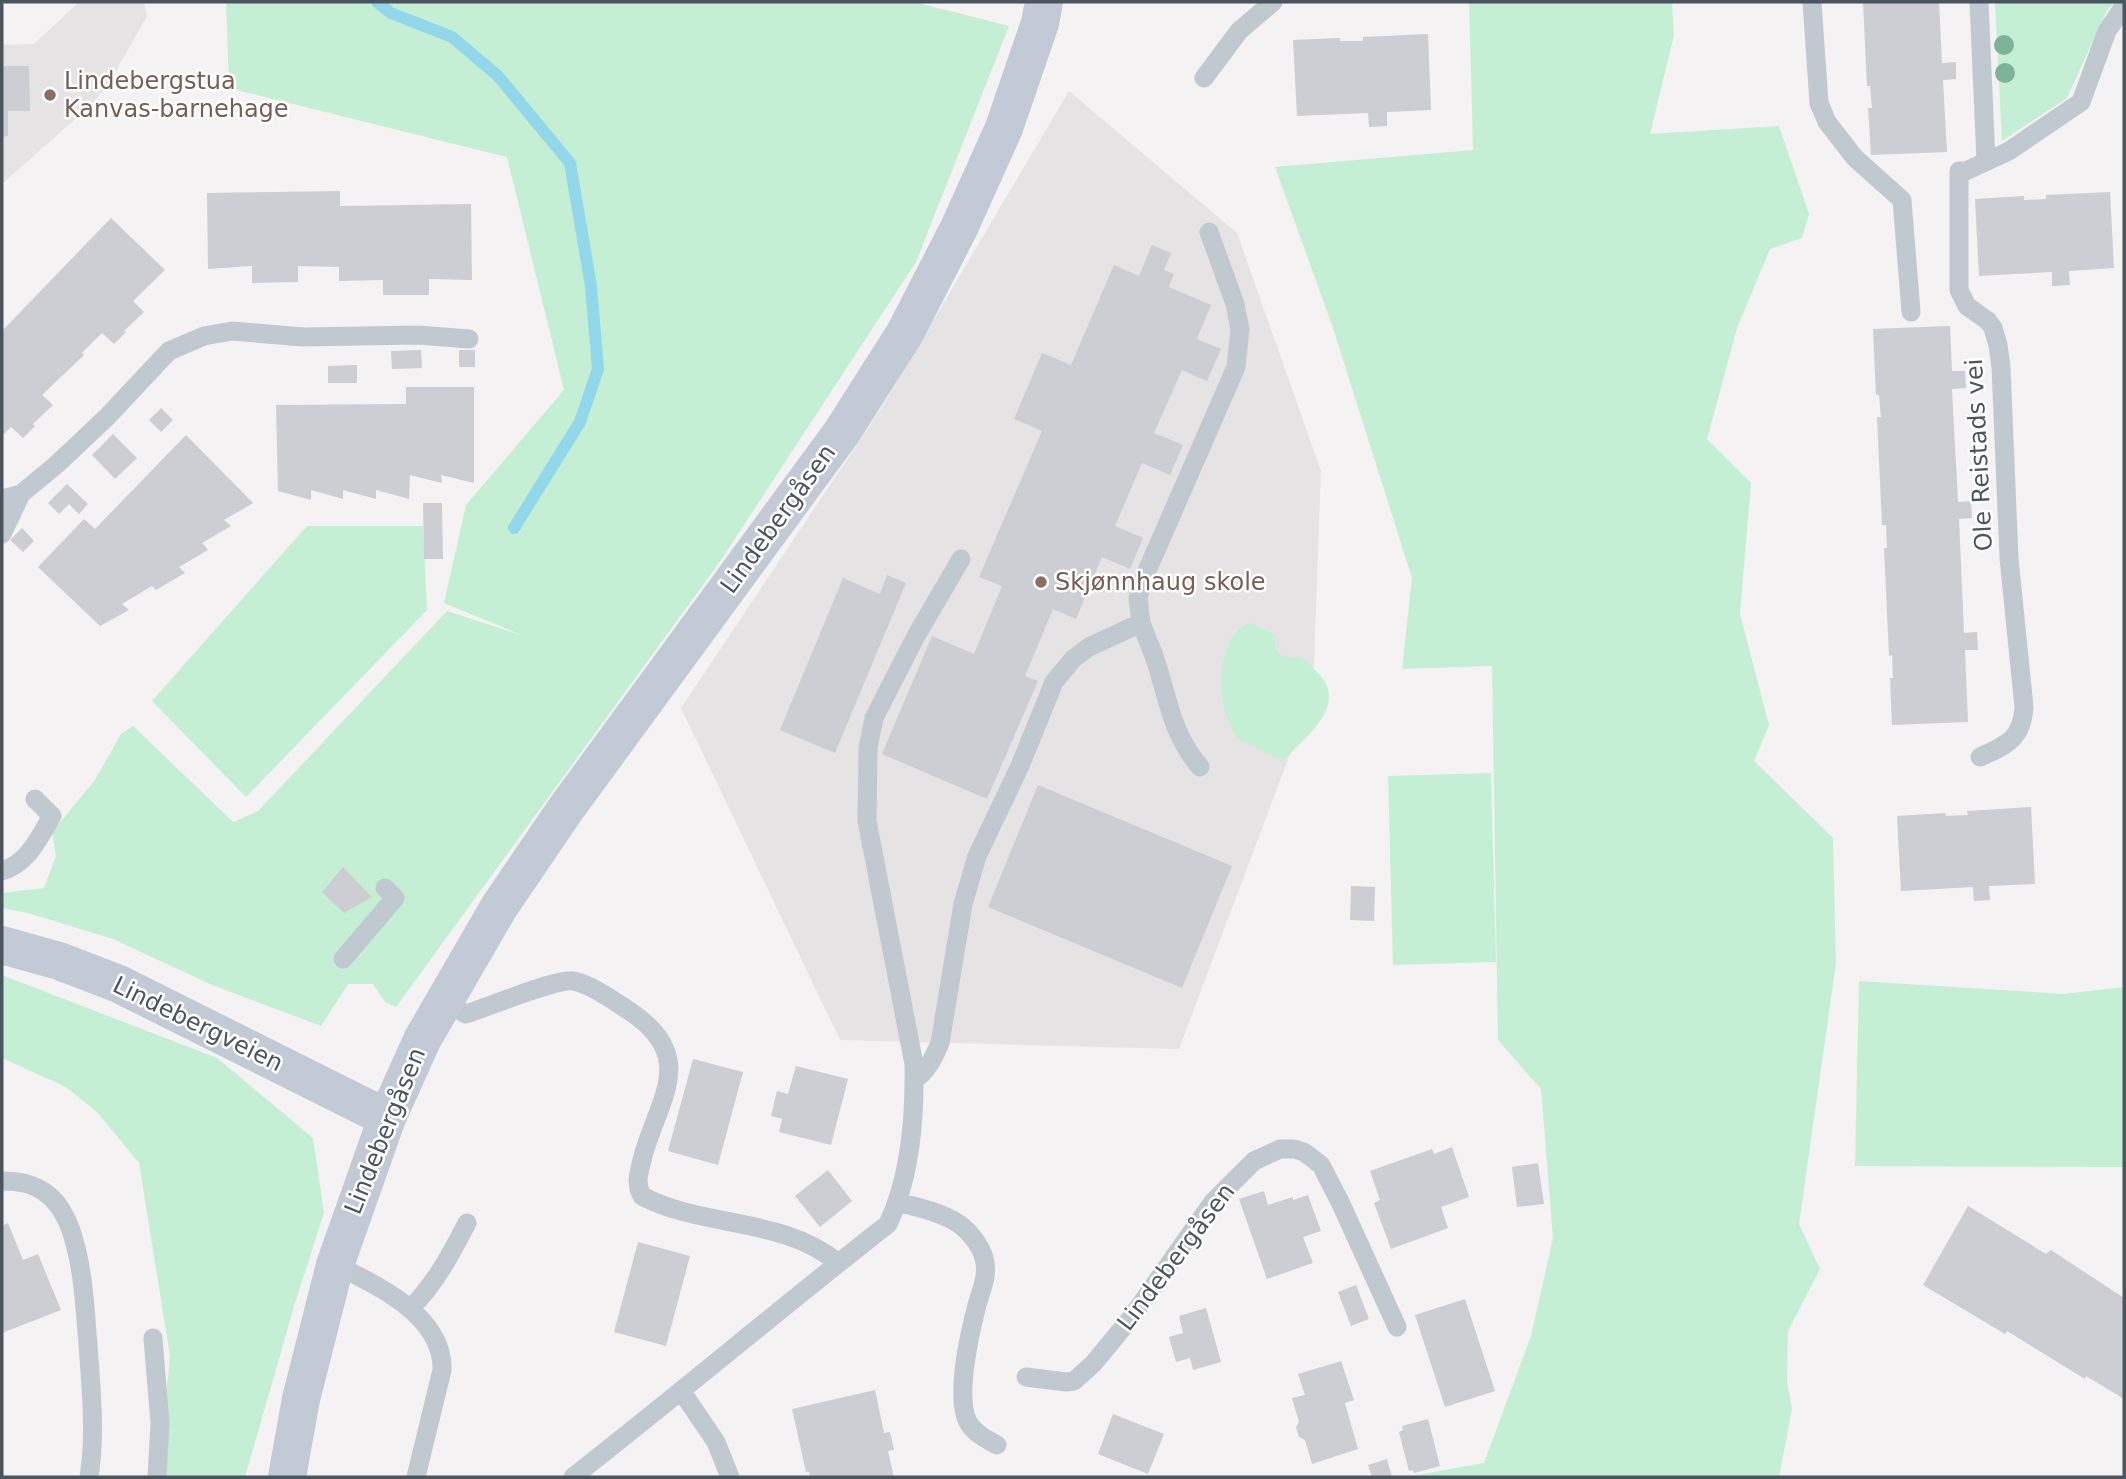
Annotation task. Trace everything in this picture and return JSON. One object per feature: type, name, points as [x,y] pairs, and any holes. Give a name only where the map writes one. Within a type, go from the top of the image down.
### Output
[{"type":"street","name":"Lindebergåsen","points":[[287,1477],[303,1388],[335,1265],[387,1118],[422,1040],[499,907],[565,810],[842,432],[905,333],[959,228],[1004,128],[1040,23],[1044,2]]},
{"type":"street","name":"Lindebergveien","points":[[2,945],[59,961],[120,984],[387,1118]]},
{"type":"lane","points":[[1260,2],[1272,2]]},
{"type":"lane","points":[[1203,78],[1239,31],[1272,2]]},
{"type":"lane","points":[[1812,2],[1819,103],[1827,122],[1855,159],[1902,200],[1911,312]]},
{"type":"lane","points":[[1979,2],[1986,161]]},
{"type":"lane","name":"Ole Reistads vei","points":[[1980,758],[2017,735],[2023,722],[2024,707],[2009,558],[2001,367],[1993,328],[1988,321],[1967,306],[1961,297],[1957,273],[1959,171],[1966,171],[2009,151],[2081,102],[2107,31],[2124,6]]},
{"type":"lane","points":[[1200,767],[1184,748],[1172,717],[1141,623],[1138,598],[1143,580],[1236,367],[1240,329],[1238,317],[1209,232]]},
{"type":"lane","points":[[2,499],[21,494],[56,465],[169,351],[204,336],[232,331],[303,337],[405,335],[469,339]]},
{"type":"lane","points":[[2,534],[21,494]]},
{"type":"lane","points":[[573,1477],[888,1224],[898,1202],[916,1104],[914,1064],[867,821],[867,748],[874,718],[915,636],[961,559]]},
{"type":"lane","points":[[915,1080],[933,1059],[940,1043],[963,904],[977,856],[1020,766],[1054,682],[1073,659],[1088,647],[1141,623]]},
{"type":"lane","points":[[2,871],[16,867],[35,845],[52,816],[35,799]]},
{"type":"lane","points":[[343,958],[395,898],[385,888]]},
{"type":"lane","points":[[445,1002],[466,1014],[552,983],[573,981],[632,1013],[651,1027],[663,1043],[670,1063],[669,1076],[639,1171],[637,1183],[642,1196],[693,1213],[796,1239],[827,1253],[838,1263]]},
{"type":"lane","name":"Lindebergåsen","points":[[1026,1377],[1074,1381],[1093,1364],[1131,1318],[1213,1202],[1254,1161],[1280,1149],[1304,1152],[1321,1165],[1397,1327]]},
{"type":"lane","points":[[2,1181],[23,1182],[48,1194],[65,1216],[75,1244],[84,1299],[91,1385],[93,1452],[89,1477]]},
{"type":"lane","points":[[898,1202],[960,1225],[974,1240],[984,1258],[984,1284],[971,1329],[963,1402],[968,1421],[980,1436],[997,1445]]},
{"type":"lane","points":[[410,1309],[425,1295],[467,1223]]},
{"type":"lane","points":[[335,1265],[361,1276],[410,1309],[428,1326],[443,1355],[436,1403],[416,1477]]},
{"type":"lane","points":[[153,1338],[160,1424],[157,1477]]},
{"type":"lane","points":[[682,1392],[716,1442],[730,1477]]},
{"type":"shaded area","name":"Lindebergstua Kanvas-barnehage","points":[[79,2],[144,2],[147,16],[108,85],[91,105],[2,184],[2,45],[34,44]]},
{"type":"shaded area","name":"Skjønnhaug skole","points":[[1069,91],[1237,233],[1321,471],[1313,693],[1179,1049],[840,1040],[681,708],[882,407]]},
{"type":"green space","points":[[226,2],[914,2],[1009,26],[916,262],[719,563],[396,1007],[385,1002],[373,984],[348,984],[321,1026],[210,984],[113,939],[28,913],[2,908],[2,893],[44,888],[56,856],[52,832],[95,780],[121,734],[133,726],[233,822],[258,811],[447,611],[524,636],[444,603],[466,505],[564,390],[507,157],[229,88]]},
{"type":"green space","points":[[1469,2],[1672,2],[1674,35],[1650,134],[1779,126],[1809,214],[1802,238],[1770,249],[1737,328],[1707,439],[1751,483],[1740,614],[1769,725],[1754,761],[1833,838],[1836,963],[1799,1224],[1820,1269],[1788,1331],[1787,1382],[1792,1409],[1779,1477],[1406,1477],[1484,1463],[1531,1336],[1553,1238],[1541,1089],[1498,1040],[1492,666],[1402,669],[1412,578],[1333,328],[1275,167],[1473,150]]},
{"type":"green space","points":[[1995,2],[2117,2],[2107,10],[2067,98],[2002,141]]},
{"type":"green space","points":[[307,526],[423,526],[427,610],[246,797],[152,701]]},
{"type":"green space","points":[[1251,623],[1275,635],[1275,648],[1282,656],[1307,661],[1326,683],[1329,695],[1321,719],[1283,761],[1237,738],[1224,707],[1222,668],[1228,644],[1241,627]]},
{"type":"green space","points":[[1491,773],[1496,962],[1393,965],[1388,776]]},
{"type":"green space","points":[[2,975],[217,1058],[313,1138],[324,1213],[245,1477],[158,1477],[170,1356],[139,1163],[97,1112],[66,1087],[2,1058]]},
{"type":"green space","points":[[1859,981],[2064,994],[2124,987],[2124,1167],[1855,1166]]},
{"type":"building","points":[[1863,2],[1939,2],[1942,63],[1956,62],[1956,79],[1943,80],[1947,152],[1871,155],[1868,108],[1872,108],[1870,86],[1867,86]]},
{"type":"building","points":[[1428,34],[1431,110],[1387,112],[1387,126],[1369,127],[1368,113],[1297,116],[1293,40],[1340,38],[1340,41],[1363,41],[1363,37]]},
{"type":"building","points":[[2,66],[29,66],[30,111],[8,111],[8,136],[2,137]]},
{"type":"building","points":[[340,191],[340,206],[471,204],[472,280],[429,279],[429,295],[383,295],[383,280],[339,281],[339,267],[298,266],[298,282],[252,283],[252,266],[208,269],[207,193]]},
{"type":"building","points":[[2110,192],[2114,268],[2069,271],[2070,285],[2052,286],[2052,272],[1979,276],[1975,199],[2024,196],[2024,200],[2046,199],[2046,195]]},
{"type":"building","points":[[111,218],[165,270],[133,301],[144,312],[114,344],[102,333],[82,353],[84,355],[42,395],[53,405],[23,438],[11,427],[2,436],[2,331]]},
{"type":"building","points":[[1152,245],[1171,253],[1164,270],[1174,274],[1169,287],[1211,305],[1197,339],[1221,349],[1207,381],[1182,370],[1154,433],[1183,445],[1170,475],[1142,463],[1115,526],[1143,538],[1130,569],[1102,557],[1076,619],[1053,609],[1025,676],[1038,681],[987,799],[882,754],[932,636],[974,654],[1002,586],[979,577],[1042,431],[1014,419],[1042,353],[1071,365],[1114,265],[1139,276]]},
{"type":"building","points":[[1950,326],[1952,371],[1965,371],[1966,388],[1952,389],[1958,502],[1971,501],[1972,518],[1959,519],[1964,633],[1977,632],[1978,650],[1965,650],[1968,722],[1892,725],[1892,655],[1889,656],[1884,548],[1887,548],[1886,525],[1882,525],[1877,417],[1881,417],[1879,395],[1876,395],[1873,329]]},
{"type":"building","points":[[421,350],[422,368],[392,369],[391,351]]},
{"type":"building","points":[[459,350],[475,350],[475,367],[459,367]]},
{"type":"building","points":[[357,365],[357,383],[328,383],[328,366]]},
{"type":"building","points":[[406,387],[474,387],[474,483],[441,475],[442,483],[410,475],[409,499],[376,490],[376,499],[343,490],[343,499],[311,490],[311,500],[278,491],[276,405],[406,404]]},
{"type":"building","points":[[161,408],[173,420],[161,432],[149,420]]},
{"type":"building","points":[[113,434],[137,458],[115,479],[92,455]]},
{"type":"building","points":[[186,435],[253,503],[224,520],[231,526],[202,543],[208,550],[179,567],[185,573],[156,590],[152,586],[122,604],[129,610],[100,626],[38,567],[84,519],[95,529]]},
{"type":"building","points":[[67,484],[88,504],[79,514],[69,504],[59,514],[48,503]]},
{"type":"building","points":[[423,503],[442,503],[443,559],[424,559]]},
{"type":"building","points":[[22,528],[34,541],[23,552],[10,540]]},
{"type":"building","points":[[887,575],[906,583],[835,753],[780,730],[843,578],[880,594]]},
{"type":"building","points":[[1038,785],[1232,866],[1182,988],[988,907]]},
{"type":"building","points":[[2031,807],[2035,884],[1989,886],[1990,900],[1974,901],[1973,887],[1901,891],[1897,816],[1945,813],[1946,816],[1968,815],[1967,811]]},
{"type":"building","points":[[343,867],[372,897],[344,913],[322,892]]},
{"type":"building","points":[[1351,886],[1375,887],[1374,921],[1350,920]]},
{"type":"building","points":[[693,1059],[743,1072],[718,1165],[668,1151]]},
{"type":"building","points":[[796,1066],[848,1079],[831,1145],[779,1132],[782,1119],[771,1116],[777,1091],[788,1094]]},
{"type":"building","points":[[1452,1147],[1469,1197],[1441,1207],[1448,1228],[1391,1249],[1374,1203],[1380,1200],[1370,1171],[1432,1149],[1434,1154]]},
{"type":"building","points":[[1538,1163],[1544,1204],[1517,1207],[1512,1167]]},
{"type":"building","points":[[828,1170],[852,1201],[820,1227],[795,1196]]},
{"type":"building","points":[[1264,1191],[1268,1205],[1308,1195],[1321,1231],[1303,1237],[1313,1263],[1267,1279],[1239,1199]]},
{"type":"building","points":[[1968,1206],[2046,1254],[2051,1250],[2124,1298],[2124,1399],[2086,1376],[2085,1379],[2007,1331],[2005,1334],[1923,1285]]},
{"type":"building","points":[[8,1223],[23,1260],[38,1254],[61,1310],[2,1333],[2,1226]]},
{"type":"building","points":[[638,1242],[690,1256],[666,1346],[614,1332]]},
{"type":"building","points":[[1356,1285],[1369,1319],[1351,1326],[1338,1292]]},
{"type":"building","points":[[1465,1299],[1495,1391],[1445,1407],[1415,1315]]},
{"type":"building","points":[[1206,1308],[1221,1362],[1193,1370],[1190,1358],[1176,1362],[1169,1337],[1183,1333],[1179,1316]]},
{"type":"building","points":[[1341,1361],[1354,1400],[1345,1403],[1358,1449],[1312,1464],[1305,1440],[1299,1437],[1296,1427],[1299,1422],[1292,1398],[1305,1395],[1298,1374]]},
{"type":"building","points":[[875,1390],[884,1433],[890,1432],[894,1450],[888,1451],[894,1477],[810,1477],[809,1472],[806,1472],[792,1409]]},
{"type":"building","points":[[1113,1414],[1164,1434],[1148,1474],[1098,1454]]},
{"type":"building","points":[[1428,1419],[1440,1466],[1414,1473],[1413,1470],[1409,1471],[1399,1432],[1403,1430],[1402,1426]]},
{"type":"building","points":[[1387,1459],[1392,1477],[1372,1477],[1368,1465]]},
{"type":"waterway","points":[[377,2],[391,13],[452,37],[498,76],[570,163],[591,286],[598,369],[580,422],[514,528]]},
{"type":"place","name":"Lindebergstua Kanvas-barnehage","points":[[50,95]]},
{"type":"place","name":"Skjønnhaug skole","points":[[1041,582]]}]
